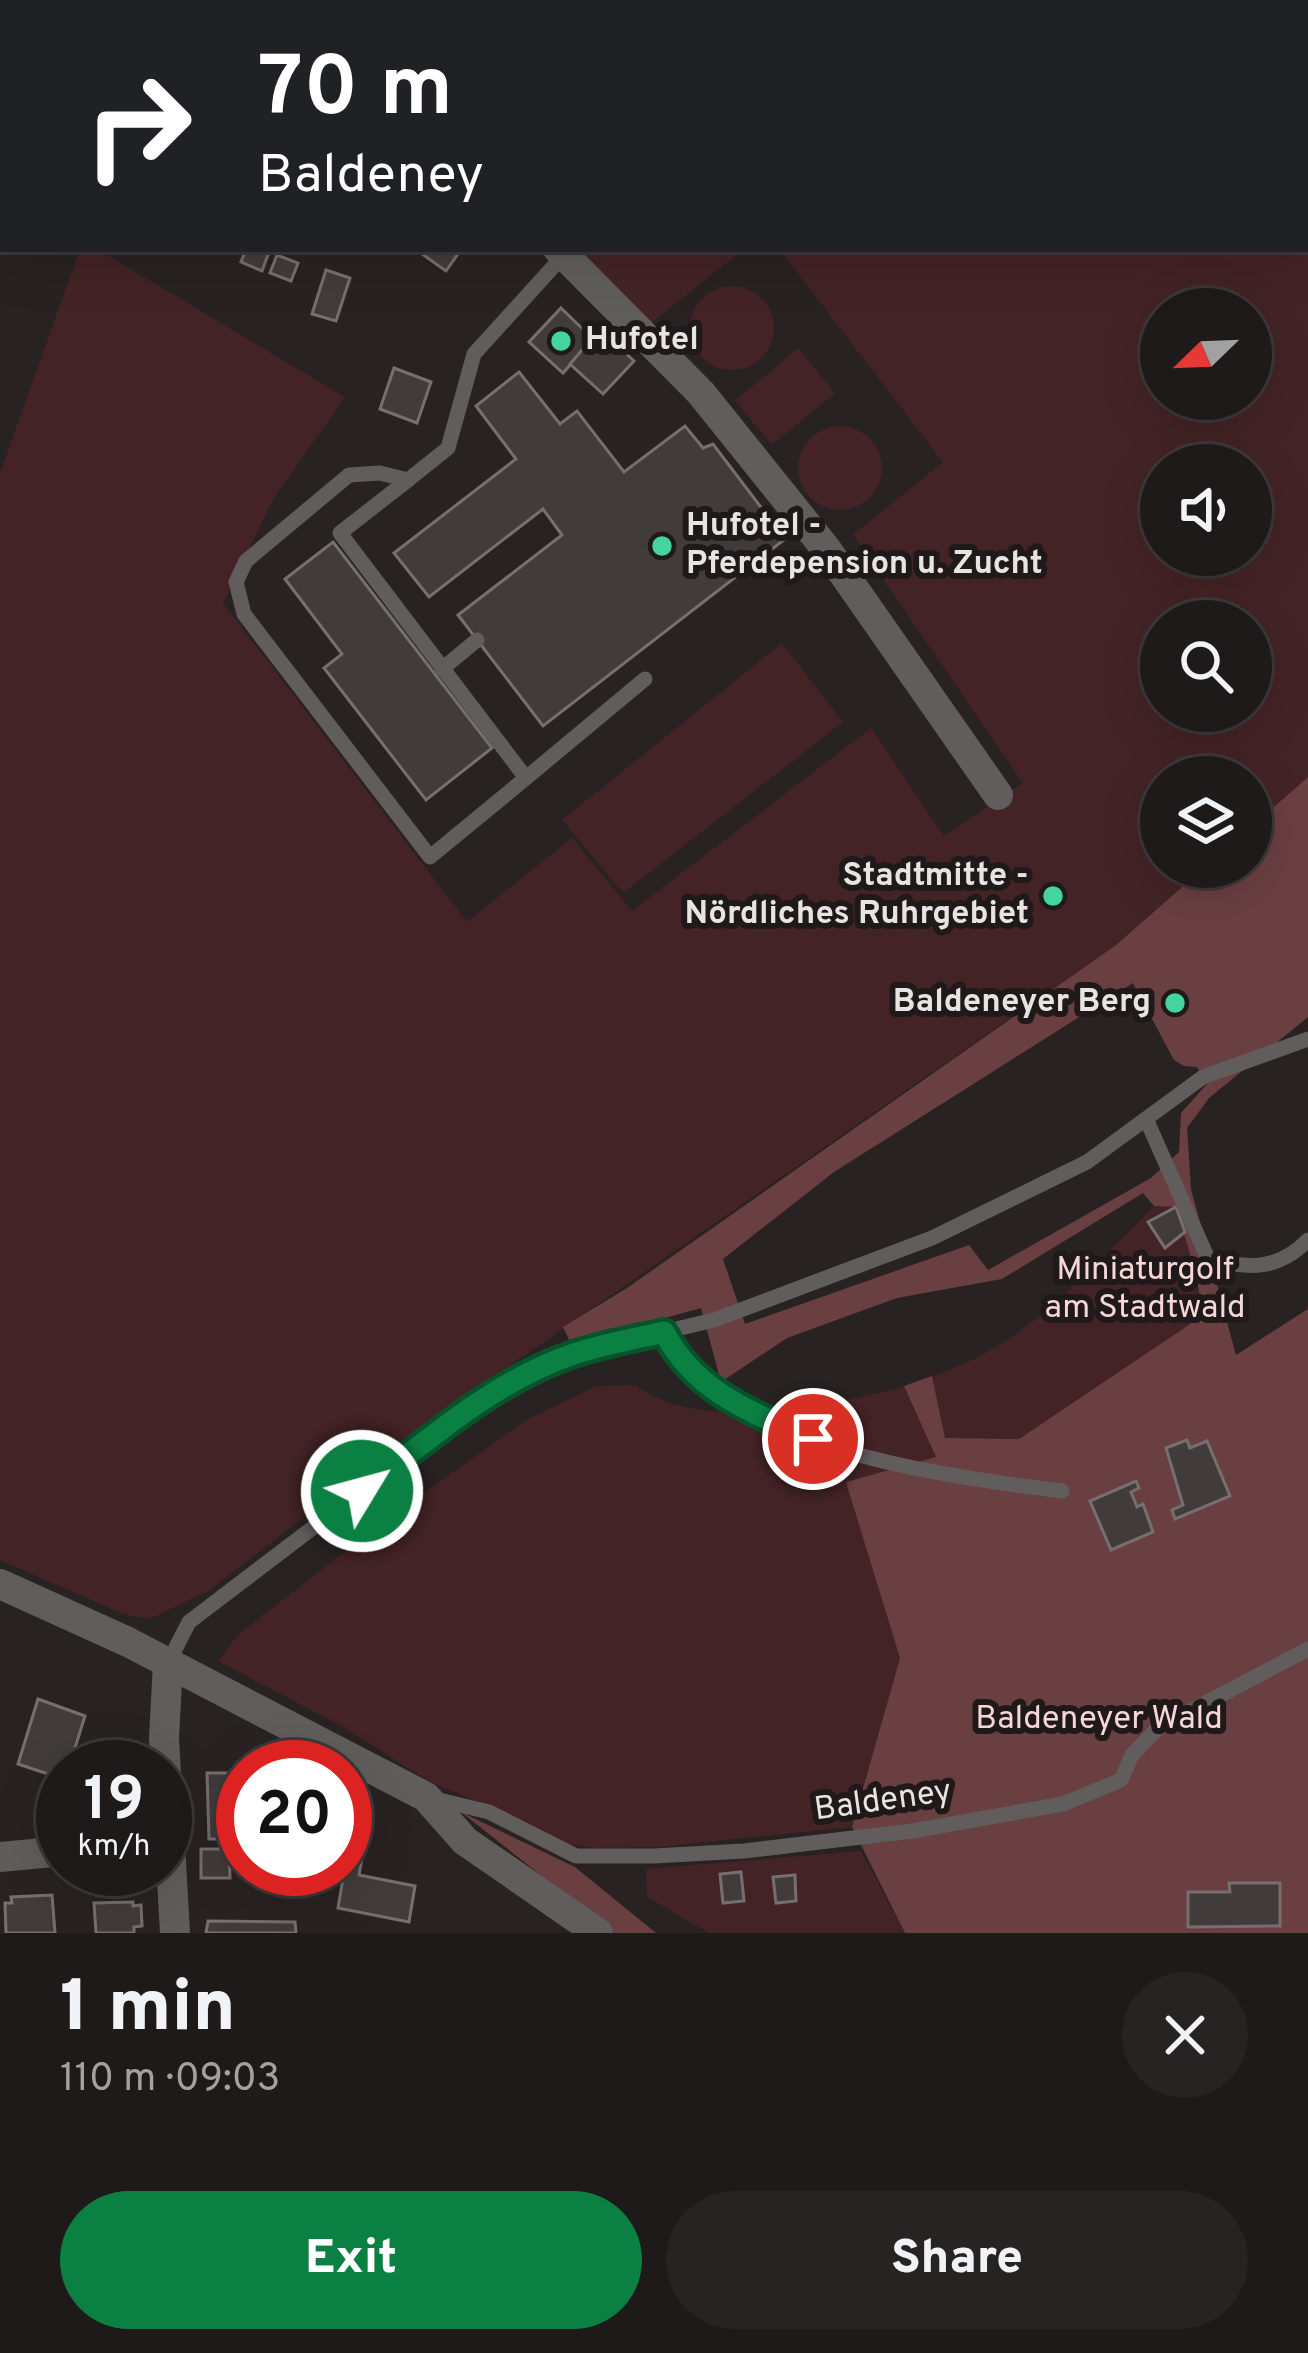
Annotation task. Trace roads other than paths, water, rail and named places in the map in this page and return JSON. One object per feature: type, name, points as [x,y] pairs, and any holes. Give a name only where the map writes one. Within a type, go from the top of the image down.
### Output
[{"type":"street","points":[[561,253],[701,394],[721,436],[827,550],[998,795]]},
{"type":"street","points":[[0,1584],[168,1663],[426,1797],[465,1841],[598,1933]]},
{"type":"street","points":[[165,1740],[168,1663]]},
{"type":"street","points":[[0,1857],[36,1854]]},
{"type":"street","points":[[172,1896],[175,1933]]},
{"type":"lane","points":[[526,778],[340,533],[448,448],[474,354],[561,253]]},
{"type":"lane","points":[[408,480],[380,473],[349,475],[246,561],[236,581],[237,599],[430,857],[645,679]]},
{"type":"lane","points":[[442,669],[477,640]]},
{"type":"lane","points":[[168,1663],[189,1622],[419,1447],[517,1381],[572,1354],[714,1320],[932,1238],[1048,1185],[1147,1121],[1203,1077],[1308,1039]]},
{"type":"lane","points":[[1147,1121],[1210,1264],[1270,1266],[1293,1255],[1308,1240]]},
{"type":"lane","points":[[664,1332],[694,1376],[759,1416],[813,1439],[926,1470],[1062,1492]]},
{"type":"lane","name":"Baldeney","points":[[426,1797],[489,1812],[576,1856],[744,1851],[912,1831],[1064,1804],[1121,1780],[1132,1756],[1157,1729],[1308,1649]]},
{"type":"place","name":"Hufotel","points":[[561,341]]},
{"type":"place","name":"Hufotel - Pferdepension u. Zucht","points":[[662,546]]},
{"type":"place","name":"Stadtmitte - Nördliches Ruhrgebiet","points":[[1053,896]]},
{"type":"place","name":"Baldeneyer Berg","points":[[1175,1003]]},
{"type":"park label","name":"Miniaturgolf am Stadtwald","points":[[1145,1290]]},
{"type":"park label","name":"Baldeneyer Wald","points":[[1099,1720]]}]
